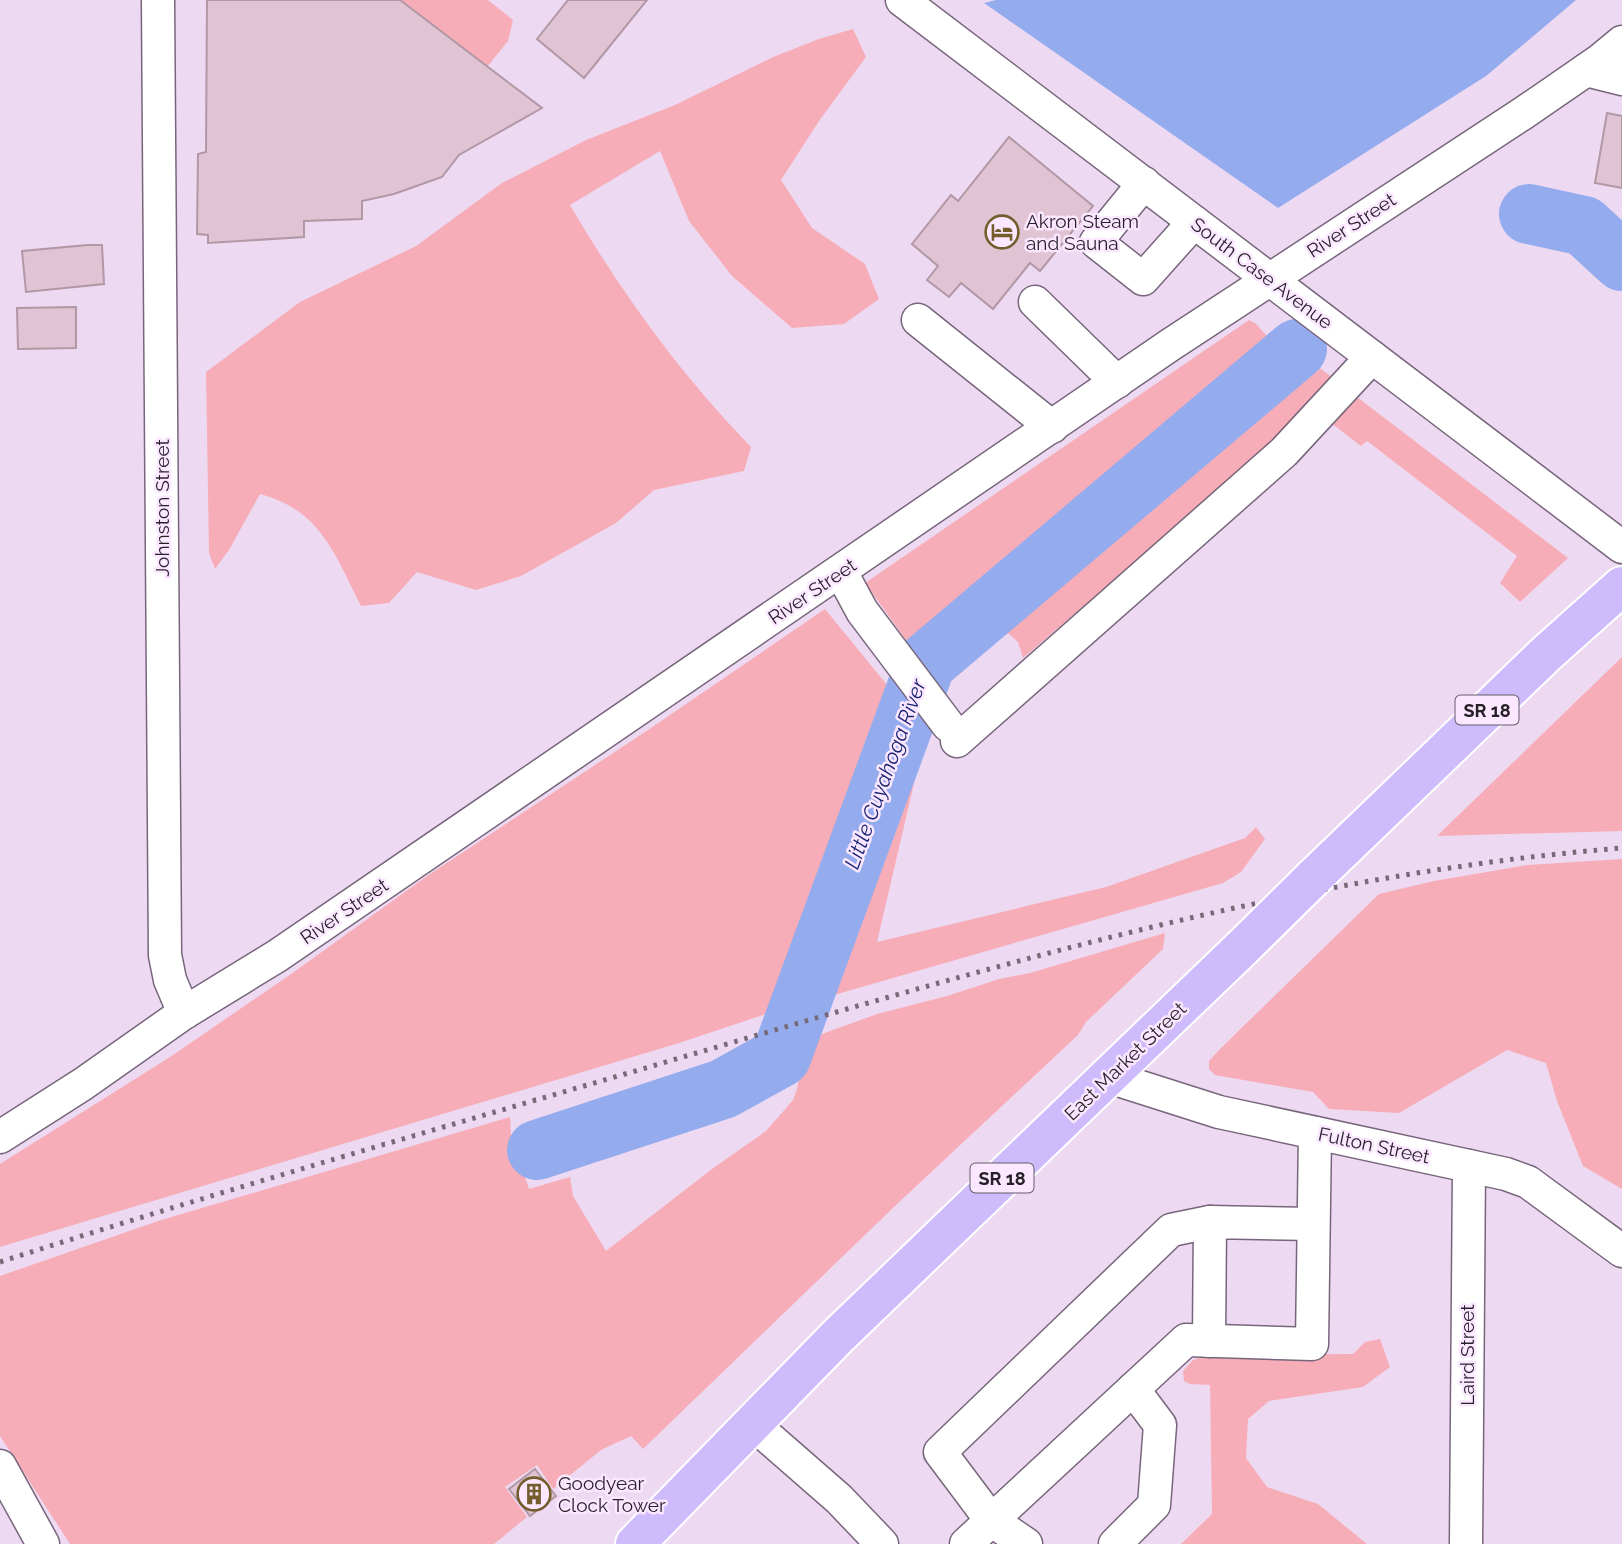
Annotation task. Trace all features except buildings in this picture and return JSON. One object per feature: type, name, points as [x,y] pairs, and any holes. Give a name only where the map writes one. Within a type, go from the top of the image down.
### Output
[{"type":"main road","name":"East Market Street","points":[[635,1544],[838,1336],[1109,1077],[1355,836],[1547,653],[1622,586]]},
{"type":"street","name":"Johnston Street","points":[[158,0],[165,955],[170,980],[184,1013]]},
{"type":"street","name":"South Case Avenue","points":[[902,0],[1622,547]]},
{"type":"street","name":"River Street","points":[[0,1137],[83,1084],[184,1013],[288,949],[1117,382],[1586,70],[1622,42]]},
{"type":"street","points":[[1586,70],[1622,79]]},
{"type":"street","points":[[1144,183],[1096,242],[1143,279],[1194,222]]},
{"type":"street","points":[[1035,302],[1117,382]]},
{"type":"street","points":[[918,320],[1052,427]]},
{"type":"street","points":[[841,572],[862,611],[953,733],[1284,452],[1368,354]]},
{"type":"street","name":"Fulton Street","points":[[1109,1077],[1219,1112],[1506,1174],[1528,1182],[1622,1251]]},
{"type":"street","points":[[966,1544],[1186,1340],[1312,1344],[1315,1133]]},
{"type":"street","name":"Laird Street","points":[[1466,1544],[1469,1166]]},
{"type":"street","points":[[1026,1544],[991,1520],[940,1452],[1171,1230],[1210,1222],[1313,1224]]},
{"type":"street","points":[[1209,1341],[1210,1222]]},
{"type":"street","points":[[1115,1544],[1154,1505],[1160,1425],[1133,1389]]},
{"type":"street","points":[[753,1424],[839,1499],[882,1544]]},
{"type":"street","points":[[0,1466],[43,1544]]},
{"type":"shaded area","points":[[400,0],[488,0],[513,20],[508,41],[487,67]]},
{"type":"shaded area","points":[[853,29],[866,57],[819,121],[781,180],[812,228],[865,264],[879,299],[844,324],[792,328],[732,276],[689,221],[660,151],[570,205],[653,331],[700,391],[751,447],[744,471],[654,490],[616,523],[521,576],[476,590],[417,572],[389,603],[361,606],[334,552],[312,523],[281,501],[260,494],[229,550],[215,569],[209,553],[206,372],[300,302],[416,246],[502,183],[586,140],[675,105],[773,57]]},
{"type":"shaded area","points":[[1249,320],[1268,337],[911,647],[865,583]]},
{"type":"shaded area","points":[[1309,360],[1340,383],[1312,410],[1023,658],[1018,642],[1009,634],[990,636],[994,624],[1102,541],[1189,461]]},
{"type":"shaded area","points":[[1357,397],[1568,558],[1520,602],[1500,583],[1517,556],[1367,441],[1361,446],[1331,423]]},
{"type":"shaded area","points":[[825,609],[896,696],[781,1009],[679,1043],[0,1247],[0,1164],[170,1057],[427,876]]},
{"type":"shaded area","points":[[1622,657],[1622,831],[1437,836]]},
{"type":"shaded area","points":[[914,721],[927,744],[922,749],[877,942],[1106,887],[1245,838],[1256,827],[1265,839],[1241,872],[1223,883],[827,997],[874,826],[910,747]]},
{"type":"shaded area","points":[[1622,859],[1622,1189],[1583,1166],[1557,1101],[1546,1063],[1507,1050],[1399,1113],[1329,1109],[1313,1092],[1215,1075],[1209,1069],[1209,1061],[1220,1049],[1379,894],[1434,881],[1528,865]]},
{"type":"shaded area","points":[[1165,933],[1163,949],[1086,1022],[1078,1035],[895,1206],[643,1449],[631,1436],[601,1450],[553,1489],[537,1465],[505,1487],[527,1517],[494,1544],[70,1544],[0,1436],[0,1276],[158,1221],[510,1117],[511,1135],[529,1189],[570,1177],[573,1196],[606,1251],[766,1131],[793,1100],[802,1059],[811,1038],[877,1014]]},
{"type":"shaded area","points":[[1380,1339],[1390,1367],[1363,1387],[1269,1401],[1248,1419],[1246,1458],[1267,1487],[1318,1504],[1367,1544],[1181,1544],[1212,1514],[1210,1385],[1184,1381],[1183,1371],[1193,1360],[1209,1355],[1353,1354],[1365,1342]]},
{"type":"water","points":[[996,0],[1576,0],[1486,76],[1278,208],[984,3]]},
{"type":"waterway","name":"Little Cuyahoga River","points":[[1529,214],[1584,226],[1622,261]]},
{"type":"waterway","name":"Little Cuyahoga River","points":[[537,1150],[723,1089],[781,1057],[926,663],[1297,349]]},
{"type":"railway","points":[[0,1262],[354,1153],[1048,953],[1275,899],[1505,860],[1622,848]]},
{"type":"place","name":"Akron Steam and Sauna","points":[[1002,232]]},
{"type":"place","name":"Goodyear Clock Tower","points":[[534,1494]]}]
